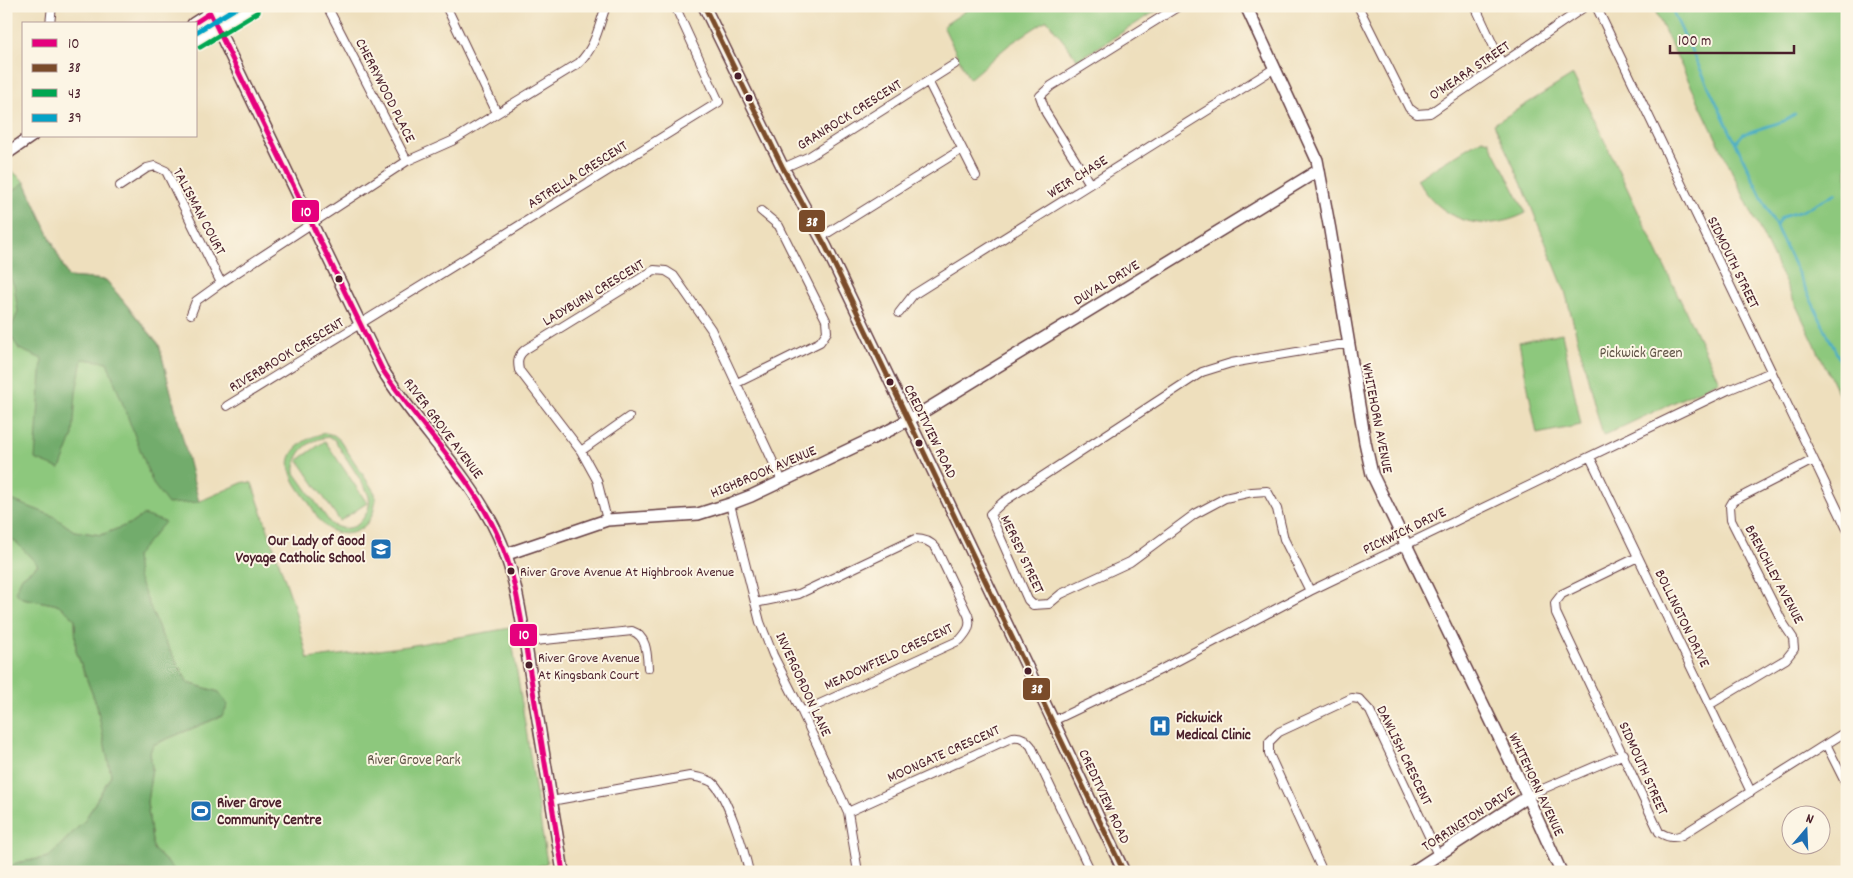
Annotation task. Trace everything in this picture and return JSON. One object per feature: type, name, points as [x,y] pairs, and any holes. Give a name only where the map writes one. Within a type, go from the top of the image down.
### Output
[{"type":"street","points":[[50,22],[52,6]]},
{"type":"street","points":[[195,22],[209,10],[221,6]]},
{"type":"street","points":[[198,41],[254,6]]},
{"type":"street","name":"CHERRYWOOD PLACE","points":[[327,6],[407,161]]},
{"type":"street","points":[[446,6],[498,113]]},
{"type":"street","points":[[191,314],[196,300],[407,161],[452,141],[579,62],[589,53],[606,6]]},
{"type":"street","name":"ASTRELLA CRESCENT","points":[[360,325],[719,102],[675,6]]},
{"type":"street","name":"CREDITVIEW ROAD","points":[[704,6],[783,168],[821,237],[1054,721],[1124,872]]},
{"type":"street","points":[[1090,184],[1046,113],[1040,96],[1051,86],[1179,6]]},
{"type":"street","name":"WHITEHORN AVENUE","points":[[1246,6],[1317,160],[1364,442],[1372,474],[1561,872]]},
{"type":"street","name":"O'MEARA STREET","points":[[1358,6],[1408,108],[1417,114],[1430,113],[1586,6]]},
{"type":"street","points":[[1475,6],[1502,64]]},
{"type":"street","name":"SIDMOUTH STREET","points":[[1596,6],[1847,529]]},
{"type":"street","name":"RIVER GROVE AVENUE","points":[[209,10],[360,325],[388,379],[471,488],[493,523],[507,554],[520,610],[563,872]]},
{"type":"street","name":"GRANROCK CRESCENT","points":[[783,168],[810,156],[955,64]]},
{"type":"street","name":"WEIR CHASE","points":[[899,313],[913,295],[1275,68]]},
{"type":"street","points":[[928,81],[976,176]]},
{"type":"street","points":[[6,154],[29,138]]},
{"type":"street","points":[[821,237],[962,150]]},
{"type":"street","name":"TALISMAN COURT","points":[[120,186],[147,168],[155,166],[166,171],[221,283]]},
{"type":"street","name":"DUVAL DRIVE","points":[[909,420],[1319,170]]},
{"type":"street","points":[[737,383],[820,342],[827,332],[826,320],[779,226],[761,211]]},
{"type":"street","name":"LADYBURN CRESCENT","points":[[607,520],[597,480],[580,452],[519,370],[517,361],[520,353],[648,273],[660,270],[674,276],[711,329],[782,482]]},
{"type":"street","name":"RIVERBROOK CRESCENT","points":[[227,406],[360,325]]},
{"type":"street","name":"MERSEY STREET","points":[[1310,591],[1284,539],[1277,510],[1268,491],[1252,492],[1225,498],[1203,510],[1130,562],[1061,594],[1050,604],[1033,605],[1028,600],[990,514],[1003,502],[1202,372],[1231,363],[1338,345],[1349,345]]},
{"type":"street","name":"PICKWICK DRIVE","points":[[1054,721],[1160,670],[1310,591],[1728,390],[1771,372]]},
{"type":"street","points":[[580,452],[628,417]]},
{"type":"street","name":"HIGHBROOK AVENUE","points":[[507,554],[607,520],[698,514],[730,504],[782,482],[909,420]]},
{"type":"street","name":"BOLLINGTON DRIVE","points":[[1590,457],[1751,792]]},
{"type":"street","name":"BRENCHLEY AVENUE","points":[[1709,705],[1786,659],[1794,649],[1793,638],[1783,623],[1731,520],[1730,506],[1733,501],[1813,460]]},
{"type":"street","name":"INVERGORDON LANE","points":[[730,504],[755,603],[773,655],[802,712],[848,812],[858,872]]},
{"type":"street","name":"MEADOWFIELD CRESCENT","points":[[755,603],[799,594],[915,539],[921,539],[936,548],[968,615],[969,627],[960,640],[802,712]]},
{"type":"street","name":"SIDMOUTH STREET","points":[[1638,556],[1562,594],[1555,603],[1556,613],[1624,754],[1659,832],[1667,837],[1675,838],[1682,835],[1847,731]]},
{"type":"street","points":[[525,642],[632,631],[641,637],[647,650],[648,668]]},
{"type":"street","name":"DAWLISH CRESCENT","points":[[1323,872],[1269,754],[1269,742],[1279,732],[1352,698],[1359,700],[1370,711],[1438,856]]},
{"type":"street","name":"MOONGATE CRESCENT","points":[[848,812],[1014,737],[1018,737],[1027,741],[1031,746],[1091,872]]},
{"type":"street","points":[[1826,744],[1847,786]]},
{"type":"street","name":"TORRINGTON DRIVE","points":[[1412,872],[1527,797],[1624,754]]},
{"type":"street","points":[[551,801],[690,776],[704,778],[716,786],[733,820],[749,872]]},
{"type":"green space","points":[[973,6],[1164,6],[1078,60],[1047,20],[1010,44],[969,79],[943,26]]},
{"type":"green space","points":[[1653,6],[1847,6],[1847,412],[1670,42]]},
{"type":"green space","name":"Pickwick Green","points":[[1573,75],[1719,381],[1603,436],[1565,291],[1524,189],[1494,124]]},
{"type":"green space","points":[[1482,139],[1489,141],[1526,213],[1510,220],[1494,223],[1464,220],[1450,214],[1438,205],[1417,179]]},
{"type":"green space","name":"River Grove Park","points":[[12,171],[25,182],[68,277],[106,280],[159,344],[198,502],[244,482],[252,483],[293,603],[308,659],[408,646],[510,628],[547,863],[522,872],[177,872],[153,849],[147,802],[152,768],[150,752],[153,745],[222,716],[219,692],[188,683],[162,636],[137,577],[136,556],[143,515],[132,523],[101,535],[74,531],[53,516],[6,498],[6,174]]},
{"type":"green space","points":[[25,182],[68,277],[106,280],[159,345],[199,502],[168,504],[153,484],[107,362],[82,359],[76,393],[73,435],[60,469],[35,459],[42,359],[19,349],[9,333],[18,312],[14,285],[6,271],[6,196]]},
{"type":"green space","points":[[1562,333],[1581,425],[1537,434],[1519,342]]},
{"type":"green space","points":[[326,433],[334,435],[340,440],[375,493],[373,512],[369,520],[357,531],[349,534],[330,530],[323,525],[292,477],[289,465],[293,451],[305,441]],"holes":[[[329,437],[335,440],[369,497],[369,505],[365,516],[354,527],[341,528],[331,524],[295,473],[297,459],[304,448],[322,438]]]},
{"type":"green space","points":[[325,441],[367,503],[340,521],[298,460]]},
{"type":"green space","points":[[6,498],[53,516],[74,531],[101,535],[132,523],[143,515],[165,522],[136,556],[138,577],[162,636],[188,683],[219,692],[228,705],[222,716],[153,745],[150,752],[152,768],[147,802],[153,849],[177,872],[6,872],[16,863],[49,857],[85,820],[111,775],[97,706],[76,651],[75,619],[59,605],[22,598],[15,592],[22,577],[38,565],[15,541],[6,537]]},
{"type":"green space","points":[[6,537],[15,540],[38,565],[22,577],[22,598],[59,605],[75,619],[76,651],[97,706],[111,775],[85,820],[49,857],[16,863],[6,870]]},
{"type":"waterway","points":[[1670,6],[1847,375]]},
{"type":"waterway","points":[[1736,142],[1743,134],[1784,121],[1795,114]]},
{"type":"waterway","points":[[1776,227],[1782,217],[1802,211],[1836,193]]},
{"type":"transit line","name":"39","points":[[198,31],[239,6]]},
{"type":"transit line","name":"38","points":[[704,6],[783,168],[826,247],[1124,872]]},
{"type":"transit line","name":"43","points":[[200,47],[258,12]]},
{"type":"transit line","name":"10","points":[[196,22],[210,13],[382,369],[476,495],[504,550],[519,608],[563,872]]},
{"type":"place","name":"Our Lady of Good Voyage Catholic School","points":[[381,549]]},
{"type":"place","name":"River Grove Avenue At Highbrook Avenue","points":[[511,571]]},
{"type":"place","name":"River Grove Avenue At Kingsbank Court","points":[[529,665]]},
{"type":"place","name":"Pickwick Medical Clinic","points":[[1160,726]]},
{"type":"place","name":"River Grove Community Centre","points":[[201,811]]}]
